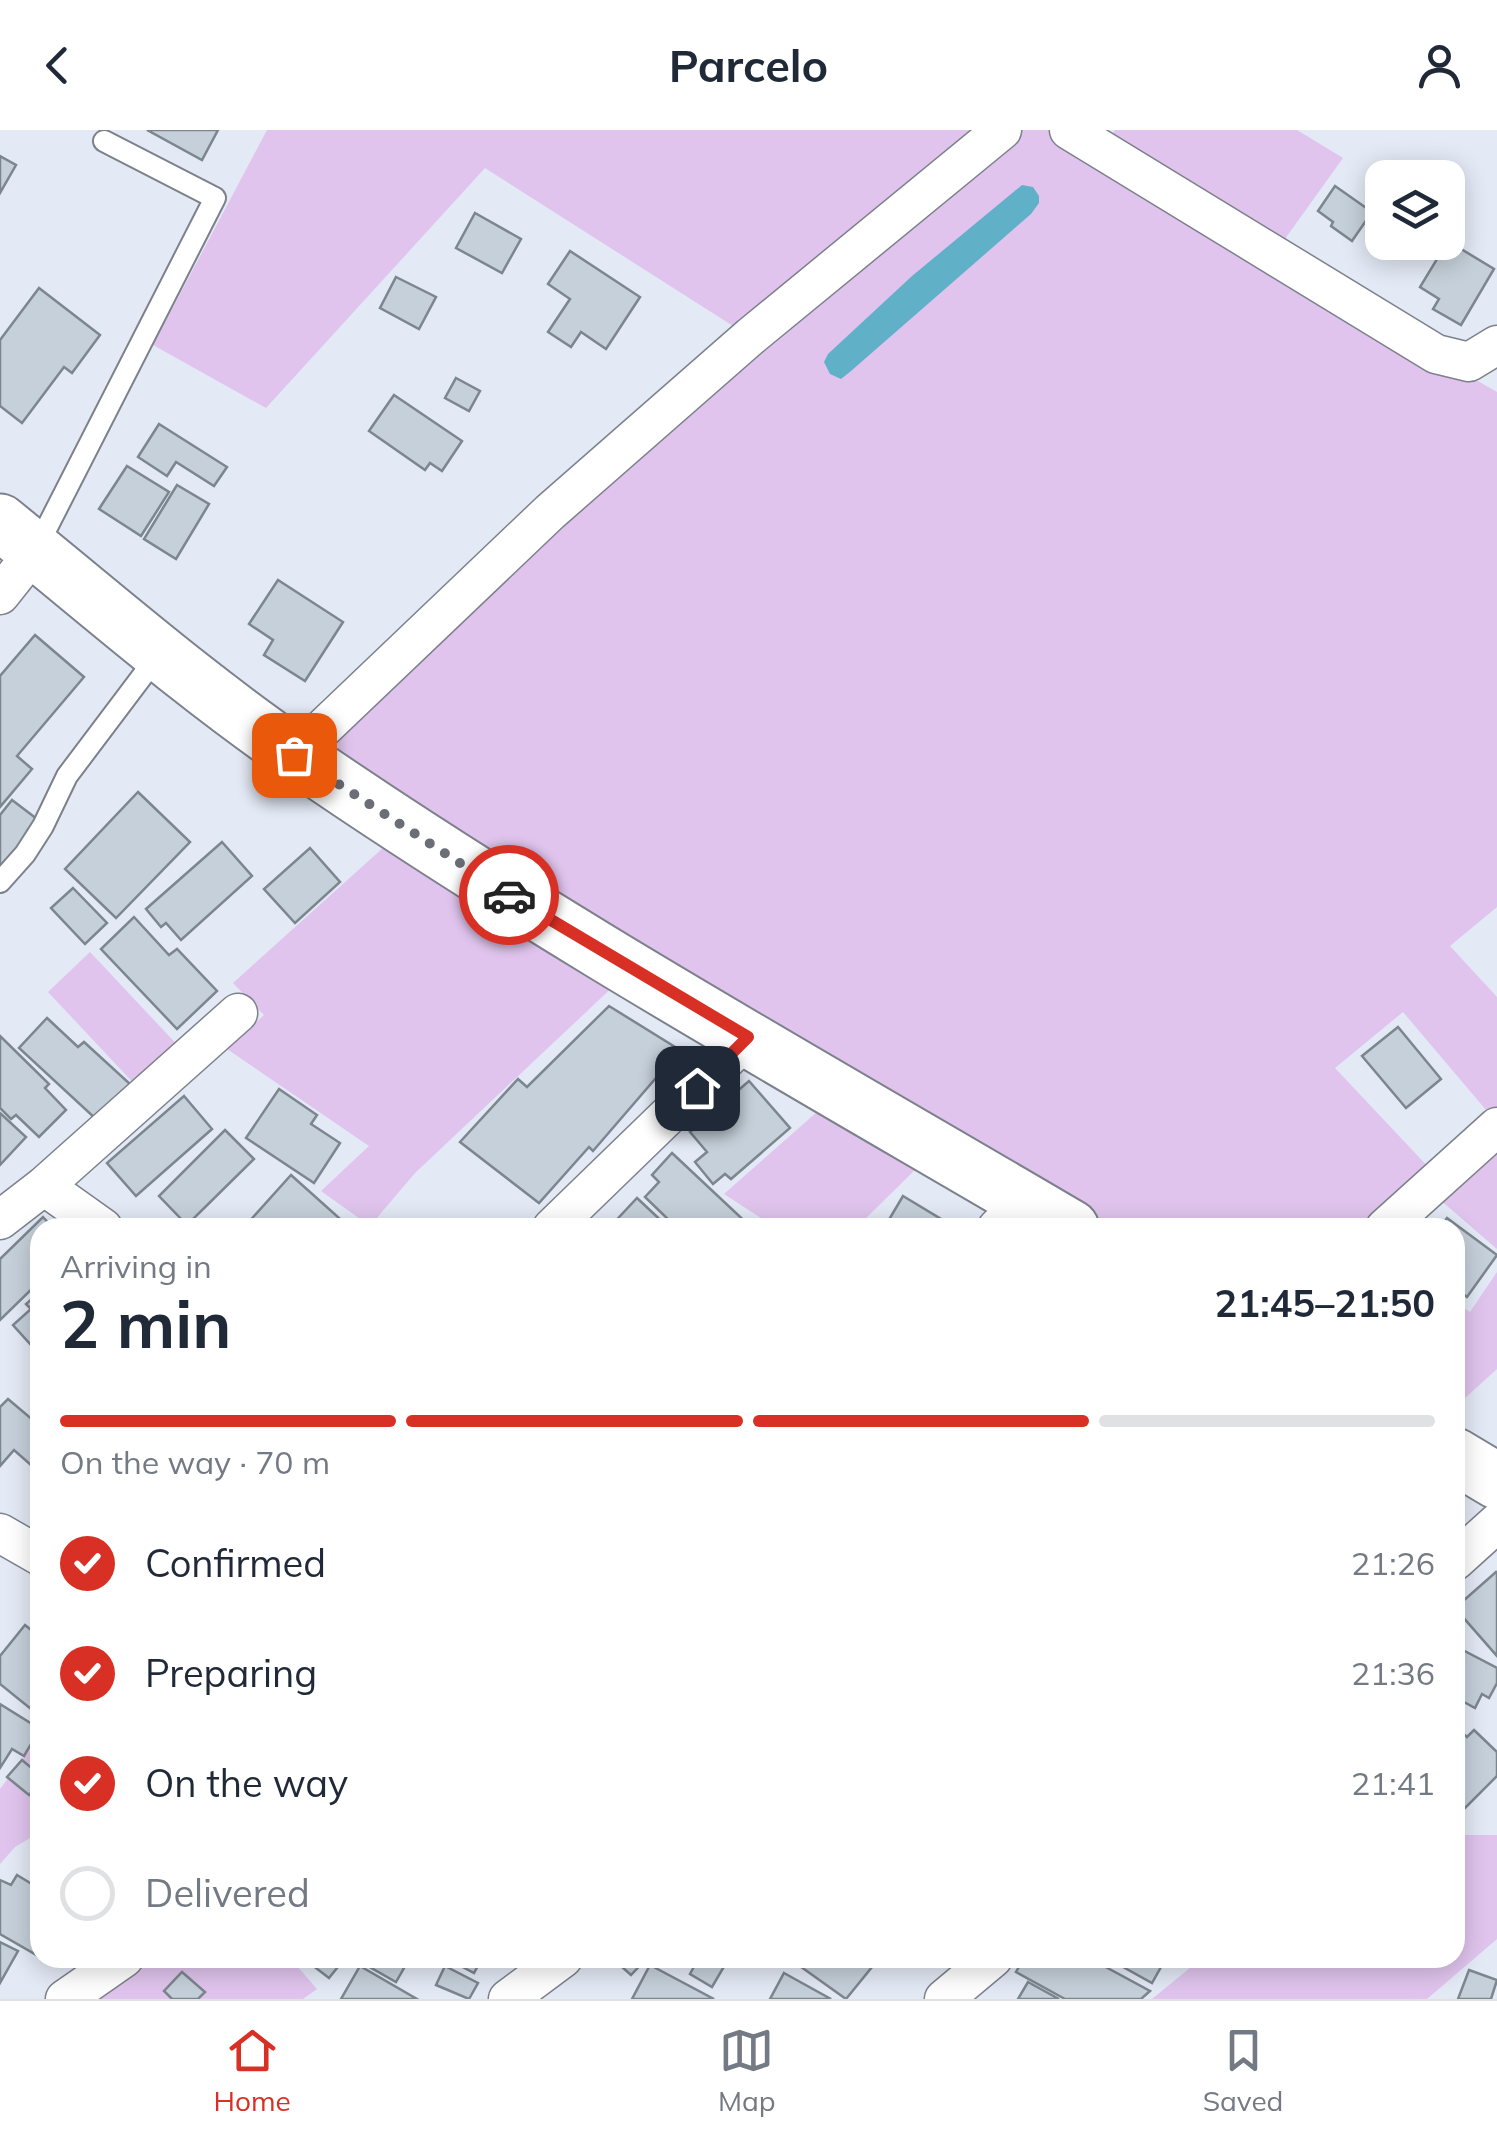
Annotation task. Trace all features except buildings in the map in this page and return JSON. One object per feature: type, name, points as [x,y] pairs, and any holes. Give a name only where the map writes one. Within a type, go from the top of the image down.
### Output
[{"type":"street","points":[[294,755],[550,512],[751,336],[1002,130]]},
{"type":"street","points":[[1068,130],[1436,354],[1469,362],[1497,344]]},
{"type":"street","points":[[0,594],[18,537],[294,755],[534,911],[748,1037],[1011,1214]]},
{"type":"street","points":[[0,1220],[44,1186],[238,1013]]},
{"type":"street","points":[[562,1218],[748,1037]]},
{"type":"street","points":[[1396,1218],[1497,1127]]},
{"type":"street","points":[[44,1186],[90,1218]]},
{"type":"street","points":[[1465,1462],[1497,1481]]},
{"type":"street","points":[[1465,1552],[1497,1524]]},
{"type":"street","points":[[0,1533],[30,1550]]},
{"type":"street","points":[[65,1999],[110,1968]]},
{"type":"street","points":[[508,1999],[550,1968]]},
{"type":"street","points":[[944,1999],[981,1968]]},
{"type":"lane","points":[[18,537],[215,198],[104,141]]},
{"type":"lane","points":[[0,882],[43,826],[67,776],[160,652]]},
{"type":"shaded area","points":[[267,130],[992,130],[744,333],[485,168],[266,408],[153,345]]},
{"type":"shaded area","points":[[1022,130],[1047,130],[1059,136],[1203,224],[1497,392],[1497,907],[1450,946],[1497,997],[1497,1112],[1492,1117],[1403,1012],[1335,1068],[1432,1171],[1377,1218],[1097,1218],[506,872],[338,752],[337,739],[552,523]]},
{"type":"shaded area","points":[[1115,130],[1297,130],[1343,158],[1277,250],[1104,145]]},
{"type":"shaded area","points":[[384,847],[618,982],[415,1173],[377,1218],[359,1218],[321,1191],[369,1146],[227,1049],[264,1015],[233,983]]},
{"type":"shaded area","points":[[90,952],[183,1051],[141,1091],[48,992]]},
{"type":"shaded area","points":[[826,1104],[922,1163],[866,1218],[761,1218],[724,1194]]},
{"type":"shaded area","points":[[1497,1146],[1497,1249],[1438,1198]]},
{"type":"shaded area","points":[[1497,1272],[1497,1369],[1465,1398],[1465,1309],[1470,1312]]},
{"type":"shaded area","points":[[30,1749],[30,1838],[15,1847],[0,1864],[0,1789]]},
{"type":"shaded area","points":[[1465,1835],[1497,1835],[1497,1939],[1465,1966]]},
{"type":"shaded area","points":[[134,1968],[299,1968],[317,1989],[303,1999],[88,1999]]},
{"type":"shaded area","points":[[1190,1968],[1463,1968],[1427,1999],[1152,1999]]},
{"type":"water","points":[[1022,185],[1033,187],[1039,196],[1031,214],[841,379],[830,374],[824,362],[828,354],[912,276]]},
{"type":"way so far","points":[[294,755],[509,895]]},
{"type":"route","points":[[509,895],[748,1037],[697,1088]]}]
